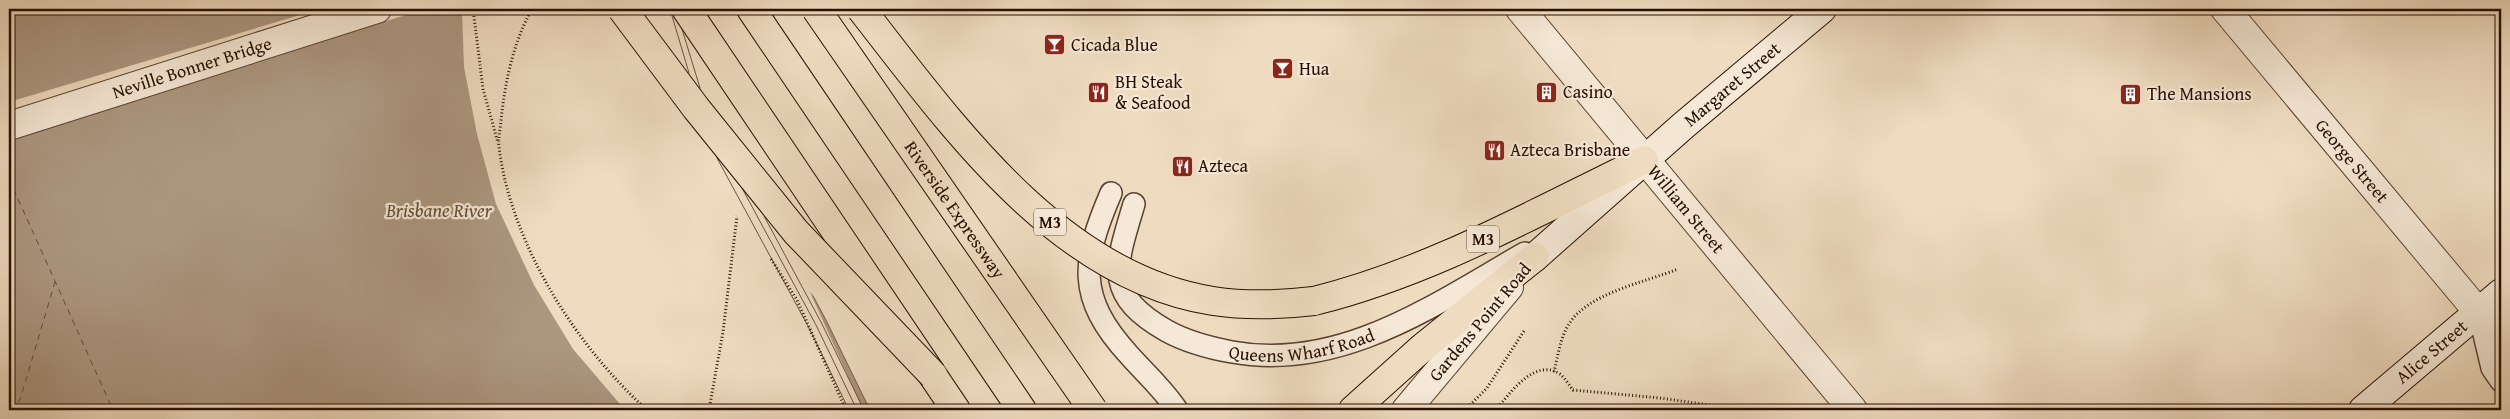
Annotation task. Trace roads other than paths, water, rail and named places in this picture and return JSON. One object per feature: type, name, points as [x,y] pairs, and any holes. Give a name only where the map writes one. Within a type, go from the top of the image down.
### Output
[{"type":"highway","points":[[622,9],[696,108],[796,232],[933,375]]},
{"type":"highway","points":[[686,9],[956,410]]},
{"type":"highway","points":[[750,9],[1022,410]]},
{"type":"highway","name":"Riverside Expressway","points":[[816,9],[1094,410]]},
{"type":"highway","name":"M3","points":[[862,9],[914,76],[987,162],[1049,221],[1086,250],[1114,267],[1186,295],[1213,301],[1283,305],[1314,302],[1353,292],[1426,265],[1644,160]]},
{"type":"highway","name":"M3","points":[[1353,410],[1422,348],[1535,257]]},
{"type":"street","name":"Neville Bonner Bridge","points":[[9,126],[376,9]]},
{"type":"street","name":"William Street","points":[[1520,9],[1591,92],[1644,160],[1853,410]]},
{"type":"street","name":"Margaret Street","points":[[1644,160],[1822,9]]},
{"type":"street","name":"George Street","points":[[2225,9],[2490,319]]},
{"type":"street","name":"M3","points":[[1535,257],[1644,160]]},
{"type":"street","name":"Gardens Point Road","points":[[1406,410],[1535,257]]},
{"type":"street","name":"Alice Street","points":[[2363,410],[2490,319],[2501,294]]},
{"type":"lane","points":[[1111,193],[1098,224],[1089,258],[1089,283],[1093,298],[1097,311],[1117,341],[1160,388],[1177,410]]},
{"type":"lane","name":"Queens Wharf Road","points":[[1134,204],[1119,256],[1118,266],[1121,288],[1132,305],[1158,326],[1193,342],[1217,350],[1268,357],[1313,353],[1340,346],[1384,330],[1422,312],[1563,231]]},
{"type":"lane","name":"George Street","points":[[2490,319],[2492,368],[2501,381]]},
{"type":"water","name":"Brisbane River","points":[[9,9],[680,9],[712,108],[826,320],[870,410],[9,410]]},
{"type":"place","name":"Cicada Blue","points":[[1055,45]]},
{"type":"place","name":"Hua","points":[[1283,69]]},
{"type":"place","name":"BH Steak & Seafood","points":[[1099,92]]},
{"type":"place","name":"Casino","points":[[1547,92]]},
{"type":"place","name":"The Mansions","points":[[2131,94]]},
{"type":"place","name":"Azteca Brisbane","points":[[1494,150]]},
{"type":"place","name":"Azteca","points":[[1182,166]]}]
